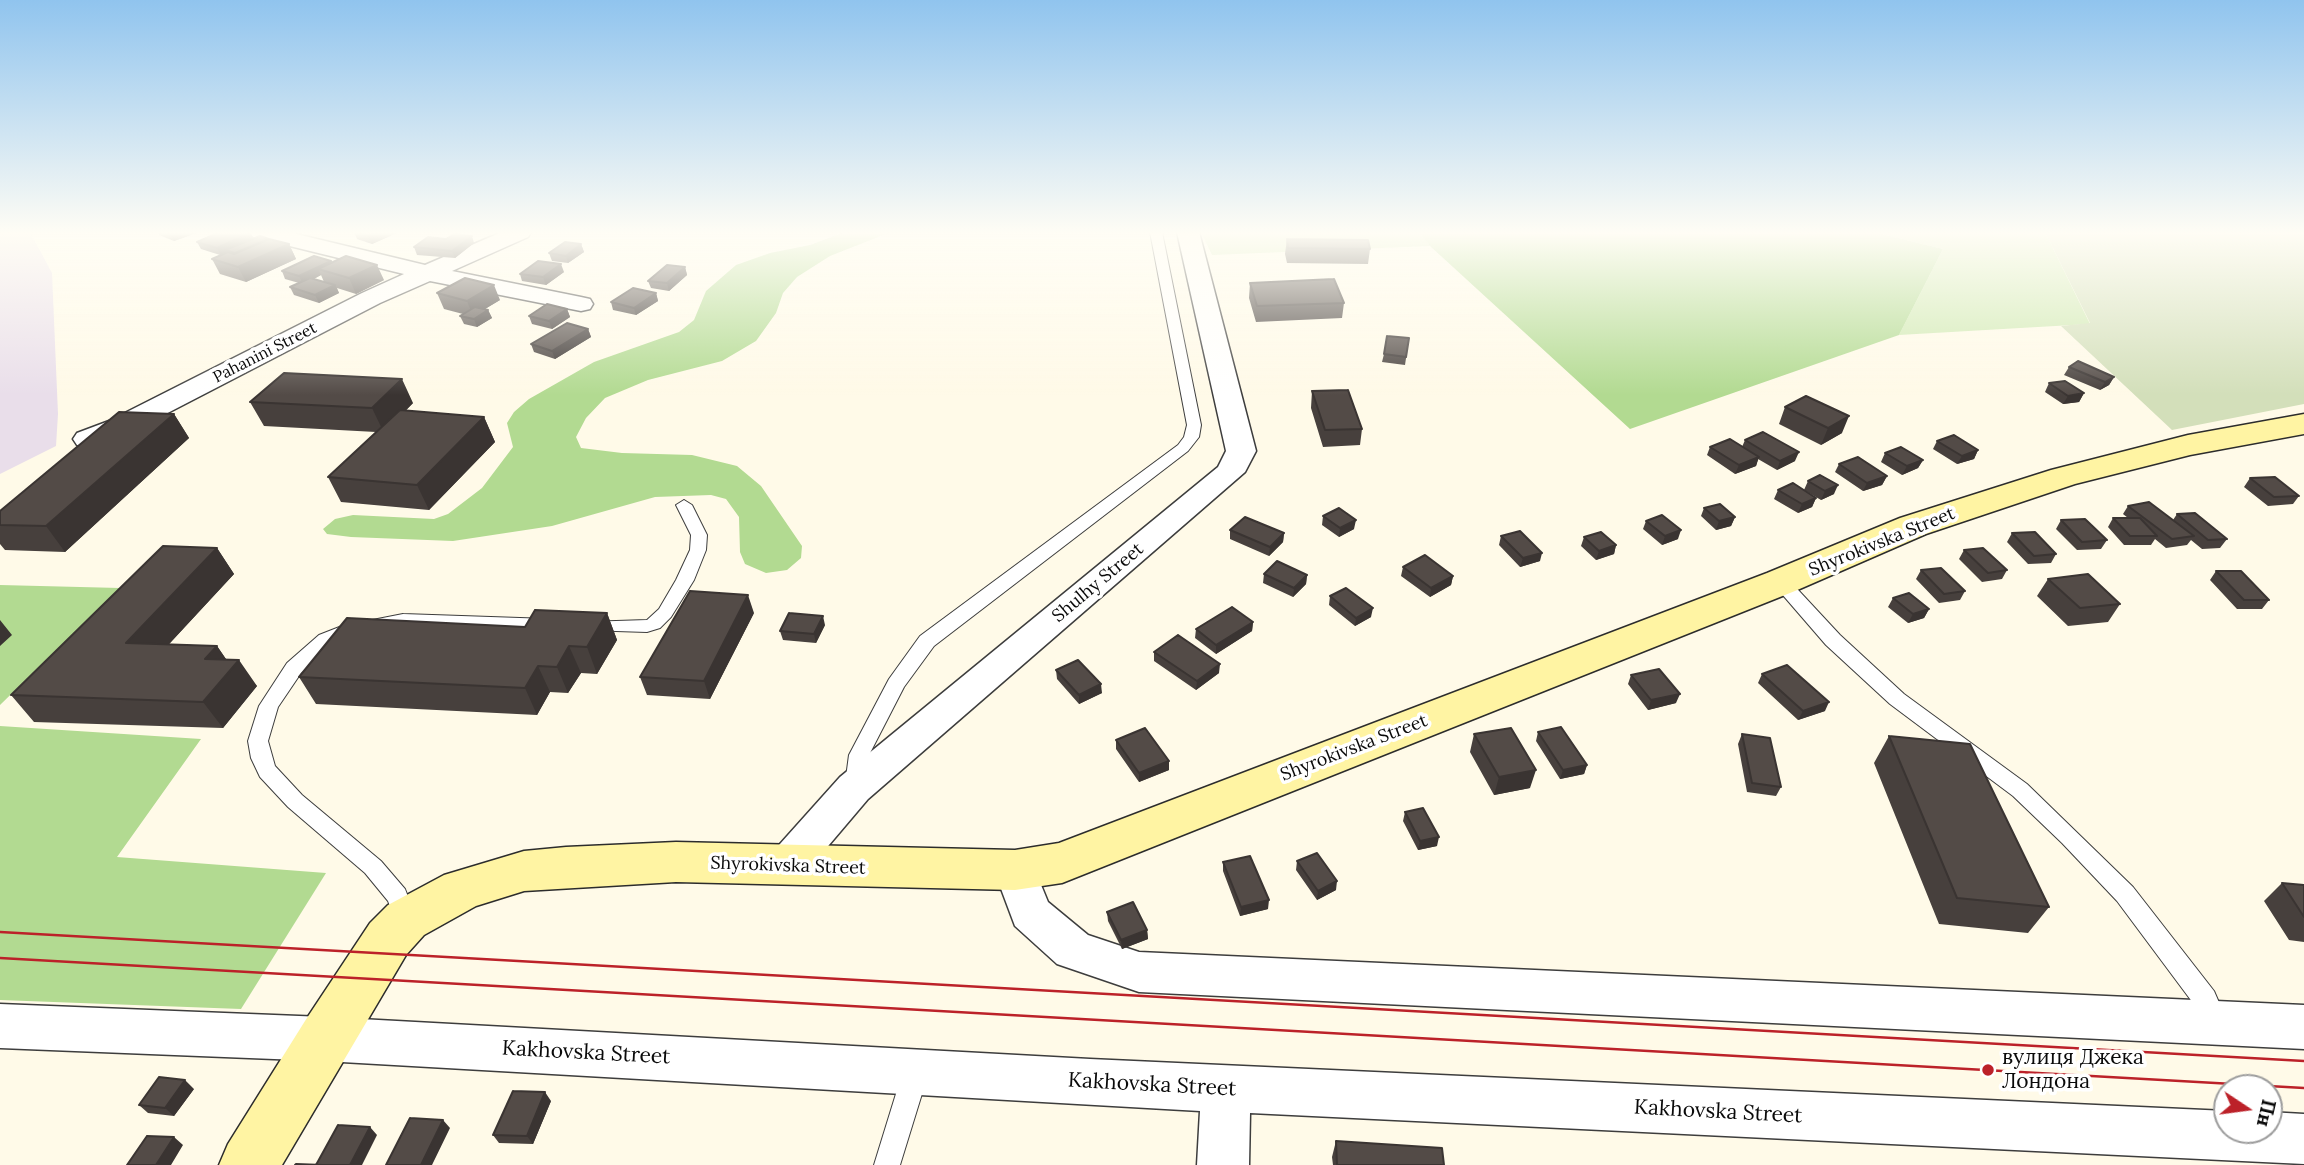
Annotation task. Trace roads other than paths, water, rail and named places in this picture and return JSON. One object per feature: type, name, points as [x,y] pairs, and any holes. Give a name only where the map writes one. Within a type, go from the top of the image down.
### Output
[{"type":"main road","name":"Shyrokivska Street","points":[[397,930],[461,890],[524,871],[676,862],[1015,870],[1062,863],[1781,582],[1913,526],[2063,477],[2188,444],[2304,424]]},
{"type":"main road","points":[[249,1165],[324,1039],[397,930]]},
{"type":"street","name":"Pahanini Street","points":[[87,439],[119,427],[397,286]]},
{"type":"street","points":[[493,286],[581,304]]},
{"type":"street","name":"Shulhy Street","points":[[786,866],[854,788],[1230,472],[1241,451],[1201,286]]},
{"type":"street","points":[[1015,870],[1030,913],[1073,950],[1139,972],[2304,1027]]},
{"type":"street","name":"Kakhovska Street","points":[[0,1026],[324,1039],[1226,1088],[2304,1139]]},
{"type":"street","points":[[1223,1165],[1226,1088]]},
{"type":"lane","points":[[854,788],[859,755],[896,684],[927,641],[1183,448],[1191,438],[1194,425],[1167,286]]},
{"type":"lane","points":[[397,930],[397,895],[373,867],[295,801],[267,771],[258,741],[278,688],[293,667],[326,640],[342,632],[380,623],[403,620],[639,628],[654,624],[677,595],[698,550],[699,535],[684,505]]},
{"type":"lane","points":[[1781,582],[1833,640],[1897,699],[2020,790],[2070,837],[2125,894],[2205,999],[2215,1021]]},
{"type":"lane","points":[[887,1165],[916,1071]]},
{"type":"tram line","points":[[0,932],[2304,1061]]},
{"type":"tram line","points":[[0,958],[2304,1088]]},
{"type":"place","name":"вулиця Джека Лондона","points":[[1988,1070]]}]
